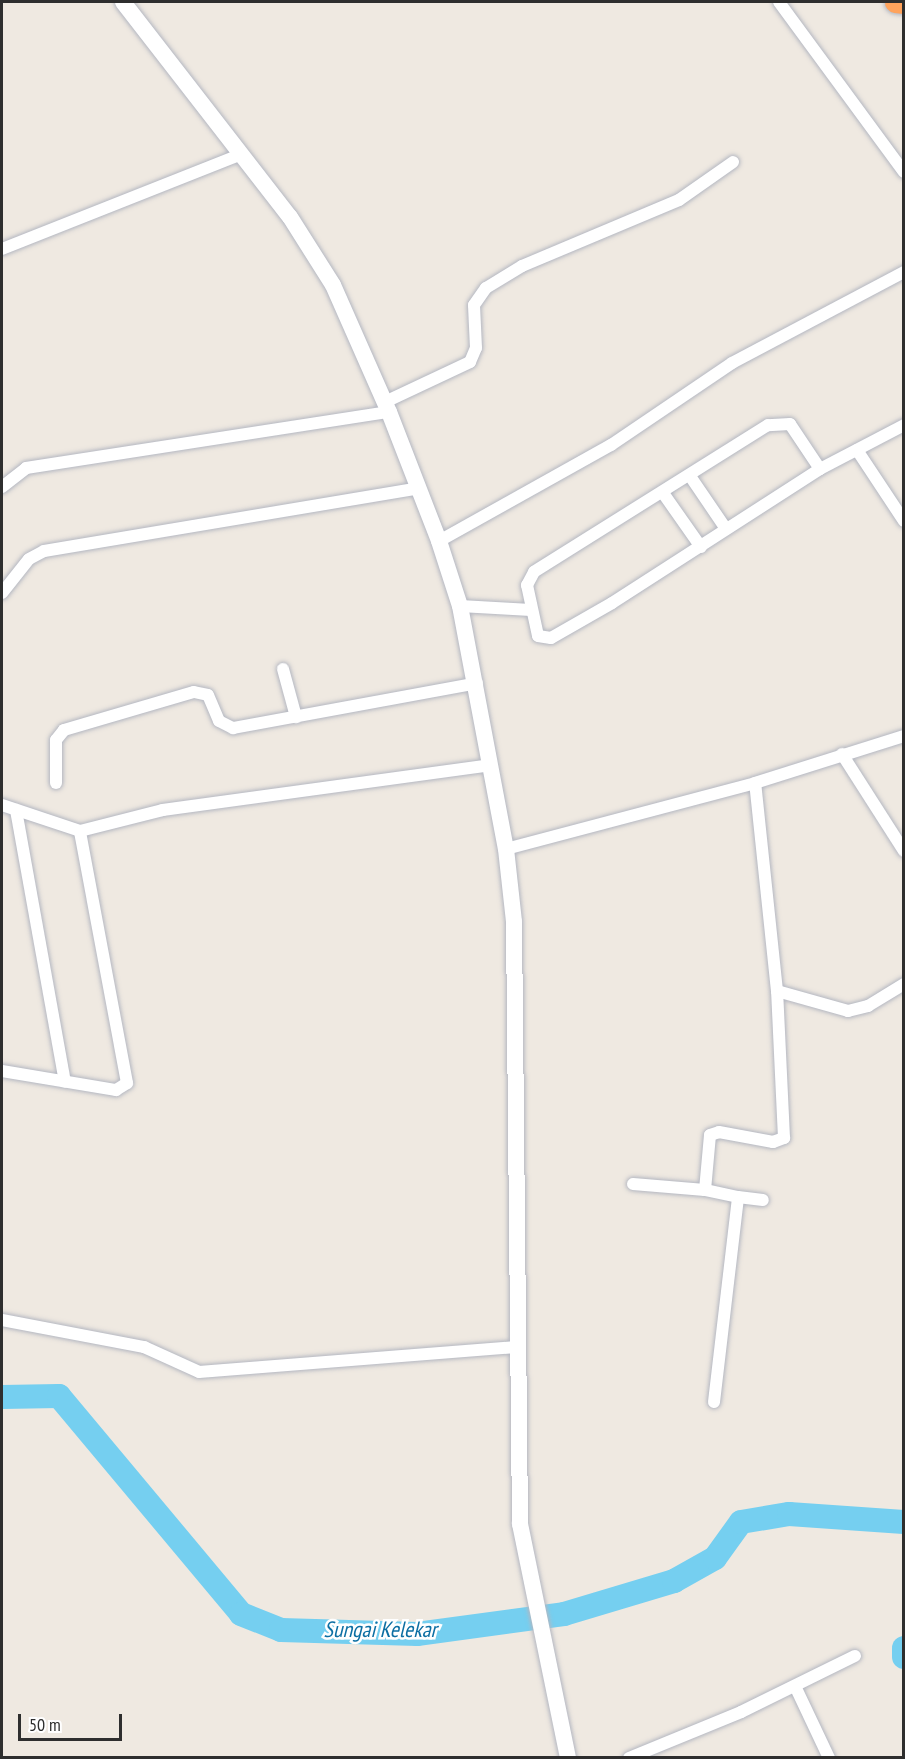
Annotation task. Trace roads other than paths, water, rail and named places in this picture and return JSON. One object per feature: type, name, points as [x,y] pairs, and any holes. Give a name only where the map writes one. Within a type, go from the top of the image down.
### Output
[{"type":"highway","points":[[895,2],[903,3]]},
{"type":"street","points":[[123,2],[290,217],[333,285],[387,407],[439,541],[460,606],[477,683],[506,849],[514,922],[520,1524],[568,1758]]},
{"type":"street","points":[[779,2],[903,172]]},
{"type":"street","points":[[2,249],[243,154]]},
{"type":"street","points":[[2,487],[26,468],[387,407],[470,362],[476,348],[474,305],[486,288],[522,266],[679,200],[733,162]]},
{"type":"street","points":[[439,541],[611,445],[732,363],[903,272]]},
{"type":"street","points":[[820,469],[793,426],[777,422],[534,572],[527,581],[538,636],[551,638],[701,547],[820,469],[903,425]]},
{"type":"street","points":[[857,450],[903,521]]},
{"type":"street","points":[[690,476],[726,529]]},
{"type":"street","points":[[2,593],[29,559],[44,551],[419,488]]},
{"type":"street","points":[[663,493],[701,547]]},
{"type":"street","points":[[460,606],[531,610]]},
{"type":"street","points":[[283,669],[296,717]]},
{"type":"street","points":[[56,783],[56,740],[64,729],[194,692],[208,695],[219,722],[228,728],[477,683]]},
{"type":"street","points":[[506,849],[755,783],[903,736]]},
{"type":"street","points":[[842,754],[903,851]]},
{"type":"street","points":[[2,805],[39,814],[80,831],[163,810],[491,765]]},
{"type":"street","points":[[705,1190],[713,1132],[773,1142],[784,1138],[777,991],[755,783]]},
{"type":"street","points":[[16,810],[65,1082]]},
{"type":"street","points":[[2,1071],[116,1090],[127,1083],[80,831]]},
{"type":"street","points":[[777,991],[848,1011],[868,1006],[903,984]]},
{"type":"street","points":[[633,1184],[705,1190],[763,1200]]},
{"type":"street","points":[[714,1402],[738,1197]]},
{"type":"street","points":[[2,1320],[144,1347],[199,1372],[519,1347]]},
{"type":"street","points":[[629,1758],[647,1755],[855,1656]]},
{"type":"street","points":[[795,1686],[829,1758]]},
{"type":"waterway","name":"Sungai Kelekar","points":[[2,1397],[59,1396],[241,1614],[281,1630],[417,1634],[564,1614],[674,1581],[715,1558],[741,1522],[789,1514],[904,1522]]},
{"type":"waterway","name":"Sungai Kelekar","points":[[904,1648],[904,1657]]}]
